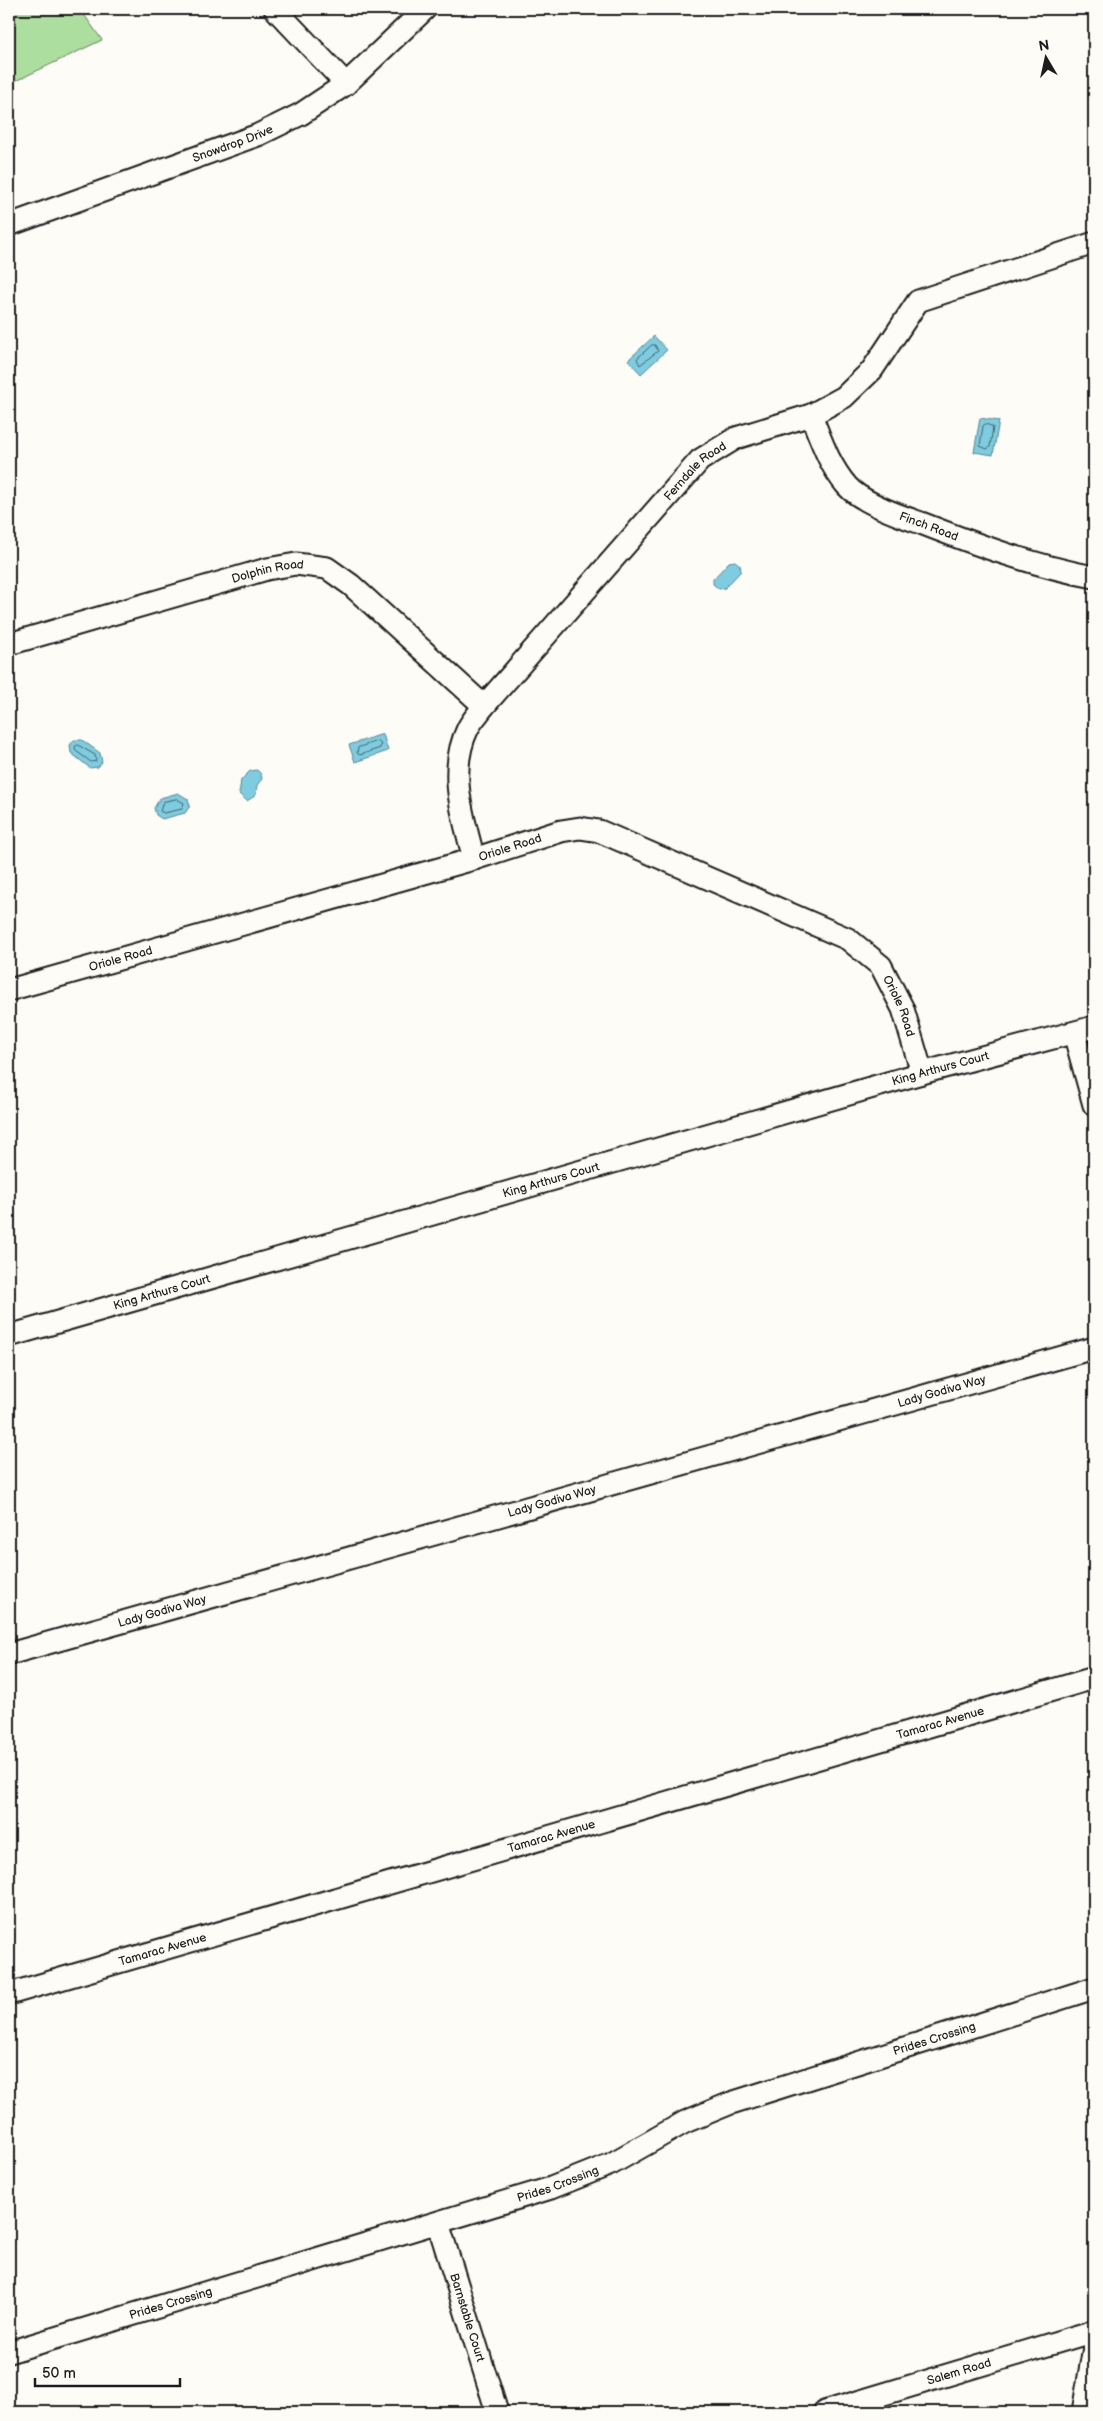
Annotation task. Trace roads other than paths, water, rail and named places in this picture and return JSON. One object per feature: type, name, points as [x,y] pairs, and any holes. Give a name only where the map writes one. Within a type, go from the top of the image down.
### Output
[{"type":"street","points":[[274,9],[346,84]]},
{"type":"street","name":"Snowdrop Drive","points":[[9,225],[258,136],[301,114],[346,84],[425,9]]},
{"type":"street","name":"Ferndale Road","points":[[474,859],[458,792],[458,758],[468,727],[484,706],[700,460],[736,438],[811,415],[844,398],[872,370],[918,301],[1094,243]]},
{"type":"street","name":"Finch Road","points":[[811,415],[829,461],[848,487],[883,509],[962,539],[1050,568],[1094,577]]},
{"type":"street","name":"Dolphin Road","points":[[9,644],[268,569],[296,564],[327,568],[351,586],[484,706]]},
{"type":"street","name":"Oriole Road","points":[[9,990],[474,859],[561,831],[580,828],[599,831],[848,939],[881,966],[903,1009],[922,1073]]},
{"type":"street","points":[[1084,1030],[1094,1105]]},
{"type":"street","name":"King Arthurs Court","points":[[9,1336],[922,1073],[1084,1030]]},
{"type":"street","name":"Lady Godiva Way","points":[[9,1654],[1094,1348]]},
{"type":"street","name":"Tamarac Avenue","points":[[9,1994],[1094,1678]]},
{"type":"street","name":"Prides Crossing","points":[[9,2352],[551,2188],[611,2164],[685,2122],[731,2102],[1094,1988]]},
{"type":"street","name":"Barnstable Court","points":[[438,2223],[497,2412]]},
{"type":"street","name":"Salem Road","points":[[824,2412],[1094,2331]]},
{"type":"street","points":[[1083,2412],[1094,2348]]},
{"type":"water","points":[[654,336],[667,350],[641,374],[628,360]]},
{"type":"water","points":[[980,418],[999,421],[993,455],[974,452]]},
{"type":"water","points":[[735,561],[740,565],[741,571],[725,588],[719,589],[713,584],[713,579],[729,562]]},
{"type":"water","points":[[383,734],[388,751],[355,762],[349,745]]},
{"type":"water","points":[[74,740],[82,740],[100,753],[102,762],[98,767],[90,768],[71,753],[70,745]]},
{"type":"water","points":[[257,770],[261,774],[262,779],[257,785],[256,795],[247,801],[239,794],[241,780],[250,771]]},
{"type":"water","points":[[178,793],[188,799],[190,806],[185,813],[162,819],[156,815],[154,808],[160,798]]}]
